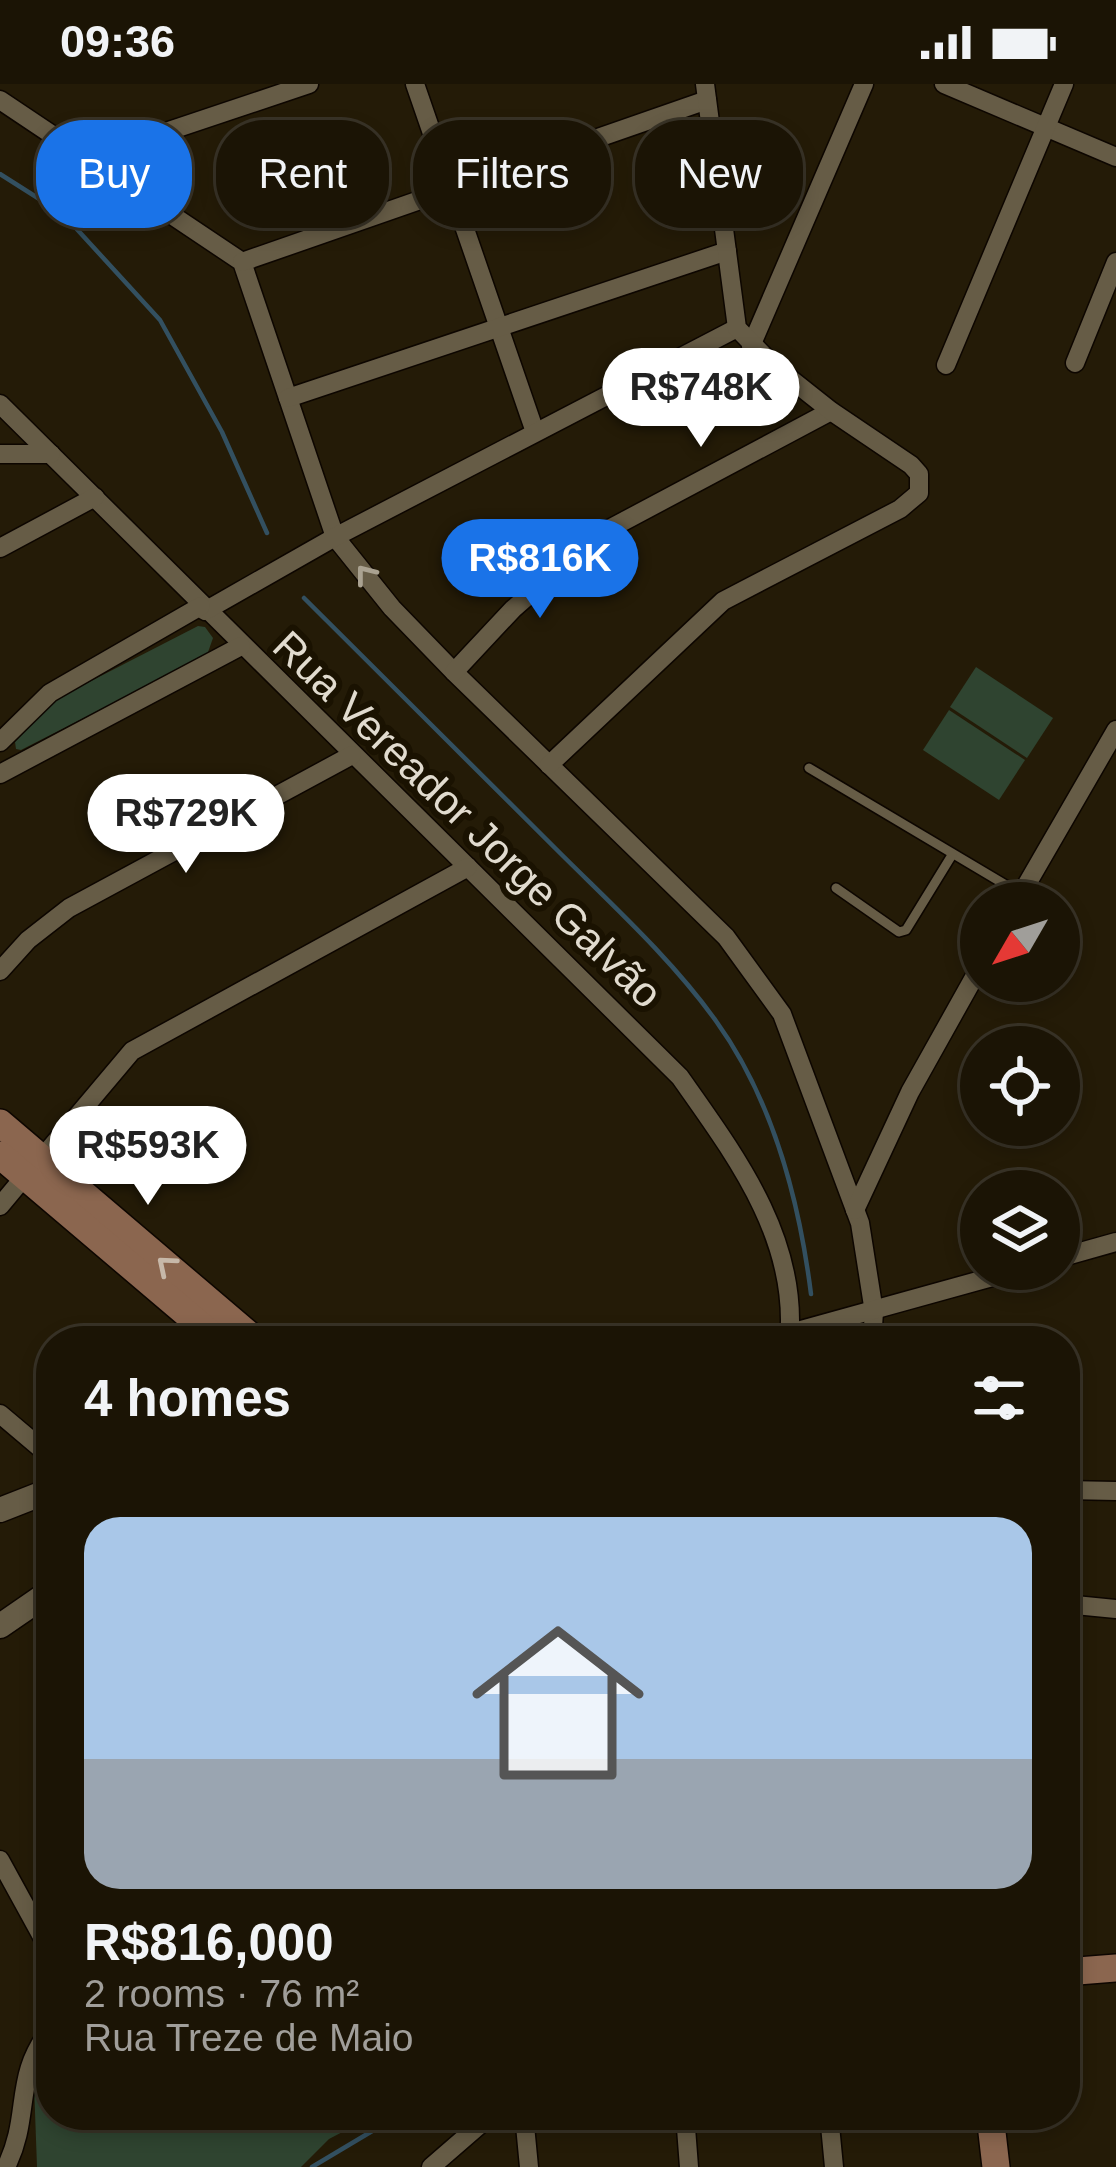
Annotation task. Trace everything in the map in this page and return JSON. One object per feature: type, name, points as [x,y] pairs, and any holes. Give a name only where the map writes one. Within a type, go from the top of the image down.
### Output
[{"type":"main road","points":[[0,1123],[33,1167],[203,1326]]},
{"type":"main road","points":[[0,1155],[33,1167],[237,1326]]},
{"type":"main road","points":[[1080,1971],[1116,1968]]},
{"type":"main road","points":[[992,2130],[996,2167]]},
{"type":"street","points":[[192,123],[308,84]]},
{"type":"street","points":[[415,84],[427,120]]},
{"type":"street","points":[[751,346],[864,84]]},
{"type":"street","points":[[944,84],[1116,157]]},
{"type":"street","points":[[946,365],[1064,84]]},
{"type":"street","points":[[549,765],[723,601],[901,509],[915,500],[921,485],[911,465],[831,411],[751,346],[737,328],[706,92],[611,128]]},
{"type":"street","points":[[0,100],[36,124]]},
{"type":"street","points":[[242,262],[413,201]]},
{"type":"street","points":[[192,228],[242,262],[335,537],[392,608],[454,672],[726,937],[782,1014],[855,1210],[873,1326]]},
{"type":"street","points":[[465,228],[535,432]]},
{"type":"street","points":[[288,398],[727,251]]},
{"type":"street","points":[[1075,363],[1116,262]]},
{"type":"street","points":[[0,742],[50,693],[335,537],[737,328]]},
{"type":"street","name":"Rua Vereador Jorge Galvão","points":[[0,404],[680,1077],[750,1176],[784,1262],[788,1326]]},
{"type":"street","points":[[454,672],[528,595],[596,536],[831,411]]},
{"type":"street","points":[[0,454],[51,454]]},
{"type":"street","points":[[0,548],[95,496]]},
{"type":"street","points":[[0,773],[241,646]]},
{"type":"street","points":[[1028,882],[1116,730]]},
{"type":"street","points":[[0,971],[28,940],[69,908],[352,755]]},
{"type":"street","points":[[0,1206],[132,1051],[468,867]]},
{"type":"street","points":[[855,1210],[910,1092],[960,1002]]},
{"type":"street","points":[[1080,1252],[1116,1242]]},
{"type":"street","points":[[826,1326],[960,1287]]},
{"type":"street","points":[[0,1414],[36,1444]]},
{"type":"street","points":[[1080,1490],[1116,1491]]},
{"type":"street","points":[[0,1510],[36,1496]]},
{"type":"street","points":[[1080,1605],[1116,1609]]},
{"type":"street","points":[[0,1626],[36,1606]]},
{"type":"street","points":[[0,1860],[36,1926]]},
{"type":"street","points":[[6,2157],[22,2126],[27,2067],[36,2053]]},
{"type":"street","points":[[431,2167],[474,2130]]},
{"type":"street","points":[[525,2130],[529,2167]]},
{"type":"street","points":[[686,2130],[688,2167]]},
{"type":"street","points":[[831,2130],[835,2167]]},
{"type":"lane","points":[[809,768],[992,882]]},
{"type":"lane","points":[[836,888],[899,932],[906,930],[952,855]]},
{"type":"green space","points":[[198,626],[213,638],[207,655],[16,749],[15,742],[56,699]]},
{"type":"green space","points":[[976,667],[1053,718],[1027,758],[950,707]]},
{"type":"green space","points":[[949,710],[1025,760],[999,800],[923,750]]},
{"type":"green space","points":[[36,2080],[36,2130],[346,2130],[329,2139],[301,2167],[37,2167],[34,2084]]},
{"type":"waterway","points":[[0,174],[63,214],[160,320],[222,432],[267,533]]},
{"type":"waterway","points":[[304,598],[639,932],[716,1021],[768,1117],[791,1187],[811,1294]]},
{"type":"waterway","points":[[312,2167],[374,2130]]}]
